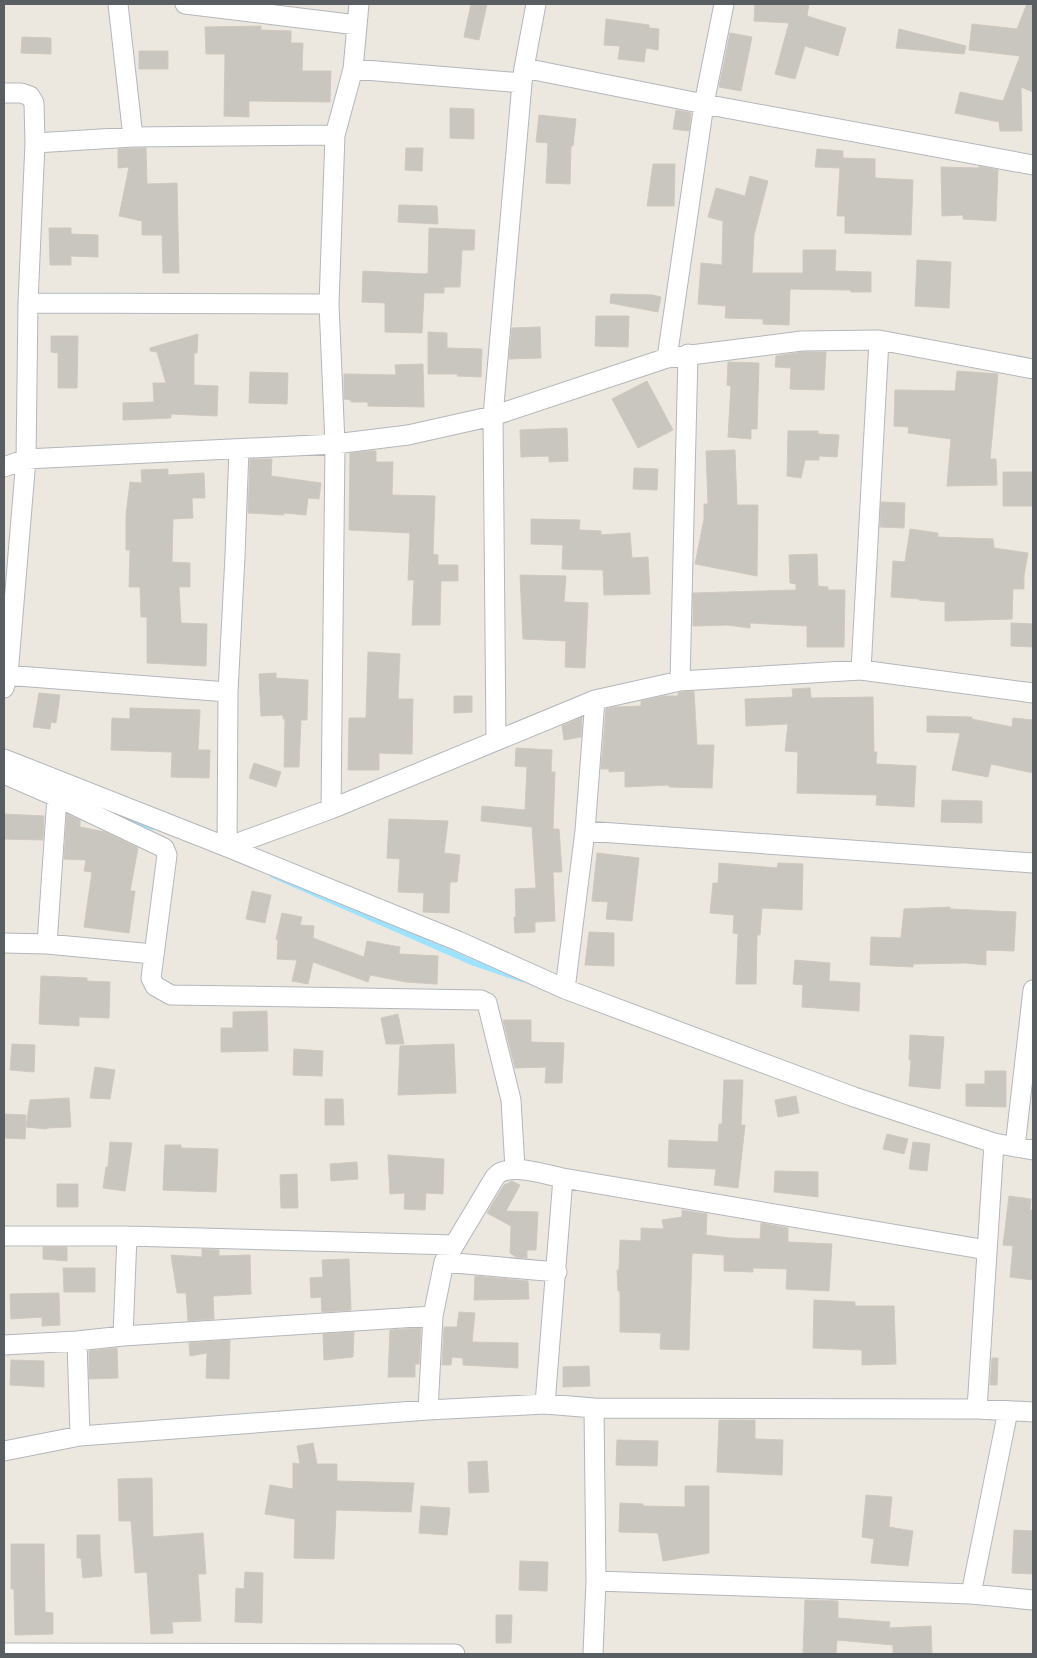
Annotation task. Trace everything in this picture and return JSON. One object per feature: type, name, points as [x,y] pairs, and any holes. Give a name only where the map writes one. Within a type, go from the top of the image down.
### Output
[{"type":"street","points":[[118,4],[133,137]]},
{"type":"street","points":[[185,4],[357,25]]},
{"type":"street","points":[[331,809],[335,444],[329,304],[335,134],[353,69],[359,4]]},
{"type":"street","points":[[496,740],[493,416],[523,76],[536,4]]},
{"type":"street","points":[[667,358],[704,104],[724,4]]},
{"type":"street","points":[[353,69],[523,76],[704,104],[1033,165]]},
{"type":"street","points":[[4,94],[30,96],[34,104],[35,143],[28,303],[26,459],[5,679],[228,692]]},
{"type":"street","points":[[35,143],[133,137],[335,134]]},
{"type":"street","points":[[28,303],[329,304]]},
{"type":"street","points":[[4,467],[26,459],[335,444],[408,435],[493,416],[667,358],[802,341],[879,340],[1033,369]]},
{"type":"street","points":[[861,670],[879,340]]},
{"type":"street","points":[[680,681],[688,354]]},
{"type":"street","points":[[227,847],[228,692],[238,450]]},
{"type":"street","points":[[227,847],[331,809],[595,700],[680,681],[861,670],[1033,693]]},
{"type":"street","points":[[565,989],[585,831],[595,700]]},
{"type":"street","points":[[4,759],[458,941],[565,989],[854,1097],[994,1142],[1033,1150]]},
{"type":"street","points":[[4,774],[57,797],[167,851],[151,978],[155,986],[172,995],[481,1000],[487,1003],[510,1100],[515,1169]]},
{"type":"street","points":[[47,944],[57,797]]},
{"type":"street","points":[[585,831],[1033,864]]},
{"type":"street","points":[[4,943],[47,944],[153,954]]},
{"type":"street","points":[[1015,1147],[1033,990]]},
{"type":"street","points":[[976,1409],[994,1142]]},
{"type":"street","points":[[428,1410],[433,1316],[444,1262],[495,1177],[503,1170],[515,1169],[987,1250]]},
{"type":"street","points":[[545,1404],[563,1178]]},
{"type":"street","points":[[4,1236],[127,1236],[454,1245]]},
{"type":"street","points":[[123,1336],[127,1236]]},
{"type":"street","points":[[444,1262],[557,1272]]},
{"type":"street","points":[[4,1345],[433,1316]]},
{"type":"street","points":[[77,1341],[80,1436]]},
{"type":"street","points":[[4,1451],[80,1436],[428,1410],[545,1404],[594,1408],[976,1409],[1033,1412]]},
{"type":"street","points":[[594,1408],[596,1580],[594,1654]]},
{"type":"street","points":[[970,1594],[1008,1411]]},
{"type":"street","points":[[596,1580],[970,1594],[1033,1600]]},
{"type":"street","points":[[4,1653],[456,1654]]},
{"type":"building","points":[[471,4],[487,4],[479,40],[464,37]]},
{"type":"building","points":[[755,4],[809,4],[807,16],[846,28],[838,56],[805,46],[795,79],[775,74],[789,23],[754,21]]},
{"type":"building","points":[[1027,4],[1033,4],[1033,92],[1021,87],[1022,131],[1000,131],[999,122],[955,113],[960,92],[1003,101],[1020,56],[969,50],[972,24],[1017,29]]},
{"type":"building","points":[[606,19],[649,25],[649,28],[659,29],[658,50],[646,48],[644,62],[618,59],[620,46],[604,45]]},
{"type":"building","points":[[261,26],[261,30],[291,31],[291,43],[303,43],[302,71],[331,71],[330,102],[249,101],[249,117],[224,116],[225,54],[206,54],[205,27]]},
{"type":"building","points":[[899,29],[966,46],[964,54],[896,48]]},
{"type":"building","points":[[730,33],[752,37],[741,91],[719,87]]},
{"type":"building","points":[[22,37],[51,38],[51,54],[21,53]]},
{"type":"building","points":[[139,51],[168,51],[168,69],[139,69]]},
{"type":"building","points":[[450,108],[474,109],[474,139],[450,138]]},
{"type":"building","points":[[676,110],[691,113],[689,131],[673,129]]},
{"type":"building","points":[[539,115],[576,119],[573,146],[571,146],[570,184],[546,183],[548,143],[536,142]]},
{"type":"building","points":[[146,148],[147,184],[177,183],[179,273],[163,273],[162,235],[142,235],[142,221],[119,216],[129,167],[118,168],[118,149]]},
{"type":"building","points":[[406,148],[423,148],[422,171],[405,170]]},
{"type":"building","points":[[817,149],[843,151],[843,158],[875,159],[875,178],[913,180],[911,235],[845,233],[845,216],[837,216],[840,168],[815,167]]},
{"type":"building","points":[[653,164],[675,164],[674,206],[647,206]]},
{"type":"building","points":[[979,166],[998,170],[996,221],[963,219],[963,215],[942,216],[941,167],[979,168]]},
{"type":"building","points":[[750,176],[768,181],[754,235],[752,273],[803,273],[803,250],[836,250],[835,271],[871,272],[871,292],[790,289],[789,325],[763,324],[763,319],[725,318],[726,306],[698,304],[701,263],[722,265],[723,221],[708,217],[716,188],[745,196]]},
{"type":"building","points":[[399,205],[437,206],[438,224],[398,222]]},
{"type":"building","points":[[49,228],[71,228],[71,234],[98,235],[98,257],[71,256],[71,265],[50,265]]},
{"type":"building","points":[[429,228],[475,230],[474,250],[462,250],[460,287],[444,287],[444,293],[424,293],[422,333],[385,332],[385,303],[362,302],[363,271],[428,273]]},
{"type":"building","points":[[917,260],[951,262],[949,308],[915,306]]},
{"type":"building","points":[[611,294],[653,295],[661,297],[658,312],[610,303]]},
{"type":"building","points":[[596,316],[629,316],[628,347],[595,346]]},
{"type":"building","points":[[540,327],[541,358],[509,359],[512,328]]},
{"type":"building","points":[[428,332],[447,333],[447,348],[482,349],[481,377],[457,376],[458,374],[428,374]]},
{"type":"building","points":[[198,334],[197,353],[194,353],[194,385],[218,386],[217,416],[171,414],[171,418],[123,420],[123,403],[154,402],[153,383],[166,383],[157,352],[150,351],[150,348]]},
{"type":"building","points":[[51,336],[78,336],[77,388],[58,388],[58,353],[51,352]]},
{"type":"building","points":[[803,352],[826,352],[824,390],[790,389],[791,368],[775,367],[776,356]]},
{"type":"building","points":[[728,362],[759,363],[757,429],[751,429],[751,439],[728,437],[731,386],[727,385]]},
{"type":"building","points":[[423,364],[424,407],[368,406],[368,402],[351,402],[351,400],[344,399],[344,374],[396,375],[395,365]]},
{"type":"building","points":[[957,371],[998,374],[990,459],[996,459],[997,485],[947,486],[951,439],[908,433],[909,427],[894,426],[895,390],[955,391]]},
{"type":"building","points":[[250,372],[288,373],[287,404],[249,403]]},
{"type":"building","points":[[647,381],[673,430],[638,448],[612,399]]},
{"type":"building","points":[[567,428],[568,461],[549,462],[549,456],[521,457],[520,430]]},
{"type":"building","points":[[788,431],[818,431],[818,434],[839,435],[837,457],[819,456],[819,460],[805,460],[801,478],[787,476]]},
{"type":"building","points":[[735,450],[737,505],[758,505],[757,576],[695,564],[704,519],[704,504],[708,504],[706,451]]},
{"type":"building","points":[[376,451],[376,462],[393,462],[392,495],[435,496],[433,554],[438,555],[438,565],[458,565],[458,581],[441,581],[440,625],[412,625],[414,580],[408,580],[410,533],[349,530],[350,453]]},
{"type":"building","points":[[250,459],[272,459],[271,476],[321,483],[319,499],[308,498],[306,515],[248,513]]},
{"type":"building","points":[[634,468],[658,469],[657,490],[633,489]]},
{"type":"building","points":[[168,469],[168,475],[204,473],[205,498],[192,498],[193,518],[173,519],[172,562],[190,563],[190,587],[179,587],[181,623],[207,624],[206,666],[147,663],[147,617],[141,617],[140,587],[129,587],[130,550],[126,550],[126,515],[130,482],[142,483],[141,470]]},
{"type":"building","points":[[1003,472],[1033,472],[1033,506],[1003,506]]},
{"type":"building","points":[[881,502],[905,503],[904,528],[880,527]]},
{"type":"building","points":[[531,519],[580,520],[579,530],[601,531],[601,535],[630,533],[632,558],[648,557],[650,594],[604,595],[603,570],[562,569],[563,545],[531,544]]},
{"type":"building","points":[[910,529],[938,533],[938,537],[993,539],[994,548],[1028,553],[1024,589],[1013,589],[1012,619],[945,621],[945,602],[891,597],[893,561],[905,562]]},
{"type":"building","points":[[817,554],[818,586],[828,587],[828,590],[845,590],[844,647],[807,647],[807,626],[750,623],[750,628],[727,625],[693,626],[693,593],[796,590],[796,584],[790,583],[789,555]]},
{"type":"building","points":[[520,575],[566,576],[564,602],[588,603],[585,668],[565,667],[566,641],[523,639]]},
{"type":"building","points":[[1011,623],[1033,624],[1033,647],[1011,646]]},
{"type":"building","points":[[368,652],[400,654],[398,699],[413,699],[412,754],[379,753],[379,770],[348,770],[349,718],[366,718]]},
{"type":"building","points":[[276,673],[276,678],[308,680],[307,720],[301,720],[299,767],[284,767],[285,719],[283,719],[283,715],[261,716],[259,674]]},
{"type":"building","points":[[810,688],[811,698],[873,697],[874,752],[877,752],[876,764],[916,766],[914,807],[876,805],[877,795],[797,793],[798,752],[785,751],[788,724],[746,726],[745,699],[793,697],[792,689]]},
{"type":"building","points":[[694,691],[697,745],[714,745],[712,788],[669,787],[669,785],[625,787],[625,771],[609,772],[609,769],[601,769],[606,709],[641,706],[641,701],[664,696],[678,696],[678,693]]},
{"type":"building","points":[[39,693],[60,695],[56,723],[51,722],[50,729],[33,727]]},
{"type":"building","points":[[454,696],[472,696],[472,712],[454,713]]},
{"type":"building","points":[[130,708],[200,710],[198,750],[210,750],[209,778],[171,777],[172,752],[111,750],[112,718],[130,719]]},
{"type":"building","points":[[927,716],[972,717],[972,719],[1012,727],[1013,718],[1033,720],[1033,773],[991,764],[988,777],[952,770],[960,733],[927,732]]},
{"type":"building","points":[[582,717],[581,737],[564,740],[562,726]]},
{"type":"building","points":[[516,748],[552,750],[551,772],[555,772],[553,829],[559,829],[562,872],[553,872],[555,921],[535,922],[535,932],[515,933],[515,889],[536,888],[532,827],[481,821],[482,806],[525,810],[527,767],[515,766]]},
{"type":"building","points":[[254,763],[281,772],[276,787],[249,778]]},
{"type":"building","points":[[942,800],[982,801],[982,823],[941,822]]},
{"type":"building","points":[[4,814],[44,816],[43,840],[4,839]]},
{"type":"building","points":[[67,814],[80,820],[80,827],[105,832],[138,848],[130,891],[135,891],[129,933],[84,927],[92,872],[84,871],[86,860],[64,859]]},
{"type":"building","points":[[389,819],[448,821],[444,853],[460,855],[457,882],[450,882],[449,913],[423,912],[424,893],[398,892],[400,859],[387,858]]},
{"type":"building","points":[[597,853],[639,858],[632,921],[606,919],[608,902],[592,901]]},
{"type":"building","points":[[719,863],[777,868],[778,863],[803,864],[802,910],[762,908],[760,935],[757,935],[756,984],[736,984],[738,934],[733,933],[734,915],[710,913],[713,883],[718,883]]},
{"type":"building","points":[[252,891],[271,895],[265,923],[246,919]]},
{"type":"building","points":[[950,907],[950,909],[1016,912],[1014,951],[986,950],[986,965],[965,963],[913,964],[913,967],[870,965],[871,937],[901,938],[904,909]]},
{"type":"building","points":[[282,913],[302,917],[300,925],[314,926],[313,938],[364,957],[367,941],[400,947],[399,954],[438,956],[437,984],[406,982],[370,975],[368,982],[313,962],[308,984],[292,981],[297,960],[277,959],[278,940],[276,939]]},
{"type":"building","points":[[589,932],[614,933],[614,966],[585,965]]},
{"type":"building","points":[[795,960],[830,963],[829,981],[860,983],[859,1011],[802,1007],[803,985],[793,984]]},
{"type":"building","points":[[41,976],[87,978],[87,981],[110,982],[109,1018],[79,1017],[79,1026],[39,1024]]},
{"type":"building","points":[[267,1011],[268,1051],[221,1052],[221,1028],[233,1028],[233,1012]]},
{"type":"building","points":[[398,1014],[404,1044],[386,1044],[381,1018]]},
{"type":"building","points":[[503,1020],[531,1020],[531,1042],[564,1043],[562,1083],[545,1083],[546,1067],[515,1068]]},
{"type":"building","points":[[910,1035],[944,1037],[940,1089],[909,1086]]},
{"type":"building","points":[[12,1044],[35,1045],[34,1072],[10,1070]]},
{"type":"building","points":[[454,1044],[456,1093],[398,1095],[400,1046]]},
{"type":"building","points":[[294,1049],[323,1051],[322,1076],[293,1075]]},
{"type":"building","points":[[95,1067],[115,1070],[110,1099],[90,1098]]},
{"type":"building","points":[[985,1071],[1006,1071],[1006,1107],[966,1106],[966,1084],[985,1084]]},
{"type":"building","points":[[724,1080],[743,1080],[741,1125],[745,1125],[738,1188],[714,1185],[716,1169],[668,1167],[669,1140],[718,1142],[719,1124],[722,1124]]},
{"type":"building","points":[[796,1096],[799,1113],[778,1117],[775,1100]]},
{"type":"building","points":[[69,1098],[71,1127],[47,1129],[26,1127],[30,1100]]},
{"type":"building","points":[[325,1099],[343,1099],[344,1125],[325,1125]]},
{"type":"building","points":[[4,1114],[26,1115],[25,1139],[4,1138]]},
{"type":"building","points":[[887,1134],[908,1139],[904,1154],[883,1149]]},
{"type":"building","points":[[110,1142],[132,1143],[125,1191],[103,1188],[106,1167],[108,1167]]},
{"type":"building","points":[[913,1142],[930,1144],[927,1171],[909,1169]]},
{"type":"building","points":[[165,1145],[181,1145],[181,1148],[218,1149],[216,1192],[163,1190]]},
{"type":"building","points":[[388,1155],[444,1159],[443,1194],[426,1193],[425,1210],[404,1209],[405,1193],[390,1194]]},
{"type":"building","points":[[357,1162],[358,1179],[331,1181],[330,1164]]},
{"type":"building","points":[[775,1171],[818,1172],[818,1197],[774,1192]]},
{"type":"building","points":[[297,1174],[298,1208],[281,1208],[280,1175]]},
{"type":"building","points":[[512,1181],[520,1185],[506,1211],[538,1212],[536,1250],[527,1250],[527,1258],[516,1257],[510,1253],[511,1226],[487,1213],[504,1185]]},
{"type":"building","points":[[57,1184],[78,1184],[78,1207],[57,1207]]},
{"type":"building","points":[[1009,1196],[1031,1199],[1030,1210],[1033,1210],[1033,1280],[1010,1277],[1013,1246],[1003,1245]]},
{"type":"building","points":[[682,1210],[707,1214],[706,1235],[760,1239],[761,1223],[788,1228],[788,1242],[832,1244],[829,1291],[786,1289],[787,1269],[753,1268],[753,1272],[724,1271],[724,1255],[692,1253],[689,1350],[660,1349],[661,1333],[620,1332],[620,1291],[618,1291],[617,1270],[619,1270],[620,1240],[641,1241],[641,1228],[664,1229],[662,1220],[682,1217]]},
{"type":"building","points":[[43,1247],[67,1247],[67,1261],[43,1259]]},
{"type":"building","points":[[202,1249],[219,1250],[219,1256],[250,1255],[251,1294],[213,1296],[214,1319],[188,1321],[186,1293],[177,1293],[171,1255],[202,1257]]},
{"type":"building","points":[[349,1259],[351,1310],[322,1312],[321,1297],[311,1298],[310,1278],[323,1277],[322,1260]]},
{"type":"building","points":[[63,1268],[95,1268],[95,1292],[64,1292]]},
{"type":"building","points":[[475,1276],[528,1281],[529,1299],[474,1300]]},
{"type":"building","points":[[59,1293],[60,1325],[42,1326],[42,1317],[11,1319],[10,1294]]},
{"type":"building","points":[[814,1300],[855,1302],[855,1306],[894,1306],[896,1364],[862,1365],[862,1350],[813,1348]]},
{"type":"building","points":[[459,1312],[475,1313],[472,1342],[518,1343],[518,1368],[463,1365],[463,1358],[452,1357],[451,1365],[442,1365],[444,1327],[457,1327]]},
{"type":"building","points":[[421,1328],[419,1364],[415,1364],[415,1377],[388,1377],[390,1330]]},
{"type":"building","points":[[354,1332],[353,1357],[324,1360],[323,1334]]},
{"type":"building","points":[[230,1340],[229,1379],[206,1378],[207,1353],[190,1356],[189,1343]]},
{"type":"building","points":[[117,1348],[118,1378],[89,1379],[89,1351]]},
{"type":"building","points":[[992,1358],[998,1358],[997,1385],[990,1385]]},
{"type":"building","points":[[11,1360],[44,1361],[44,1387],[10,1385]]},
{"type":"building","points":[[589,1366],[590,1386],[563,1387],[563,1367]]},
{"type":"building","points":[[719,1420],[755,1420],[755,1439],[783,1440],[782,1475],[717,1472]]},
{"type":"building","points":[[617,1440],[658,1441],[657,1466],[616,1465]]},
{"type":"building","points":[[313,1443],[317,1464],[337,1464],[337,1481],[414,1483],[411,1512],[336,1510],[334,1559],[294,1558],[295,1519],[265,1514],[270,1485],[293,1489],[293,1463],[300,1464],[297,1446]]},
{"type":"building","points":[[487,1461],[489,1492],[469,1493],[468,1462]]},
{"type":"building","points":[[152,1478],[153,1537],[203,1533],[206,1574],[198,1574],[201,1621],[172,1622],[173,1633],[151,1634],[147,1572],[135,1573],[131,1521],[119,1521],[118,1479]]},
{"type":"building","points":[[685,1486],[709,1486],[709,1553],[663,1561],[658,1533],[619,1532],[620,1503],[643,1504],[643,1506],[685,1507]]},
{"type":"building","points":[[866,1495],[892,1497],[889,1527],[913,1531],[908,1566],[871,1563],[874,1539],[862,1537]]},
{"type":"building","points":[[421,1506],[450,1508],[447,1535],[419,1533]]},
{"type":"building","points":[[1014,1530],[1033,1531],[1033,1574],[1012,1573]]},
{"type":"building","points":[[77,1535],[100,1535],[102,1576],[83,1578],[81,1558],[77,1558]]},
{"type":"building","points":[[11,1544],[44,1544],[45,1612],[53,1613],[53,1634],[15,1635],[14,1589],[11,1589]]},
{"type":"building","points":[[520,1561],[548,1562],[547,1591],[519,1590]]},
{"type":"building","points":[[245,1572],[263,1573],[262,1623],[235,1622],[236,1588],[244,1589]]},
{"type":"building","points":[[805,1600],[838,1601],[838,1618],[890,1622],[889,1628],[931,1626],[932,1654],[893,1654],[893,1645],[837,1640],[836,1654],[803,1654]]},
{"type":"building","points":[[496,1615],[512,1615],[511,1643],[496,1643]]},
{"type":"waterway","points":[[100,808],[152,827]]},
{"type":"waterway","points":[[273,875],[474,963],[522,979]]}]
